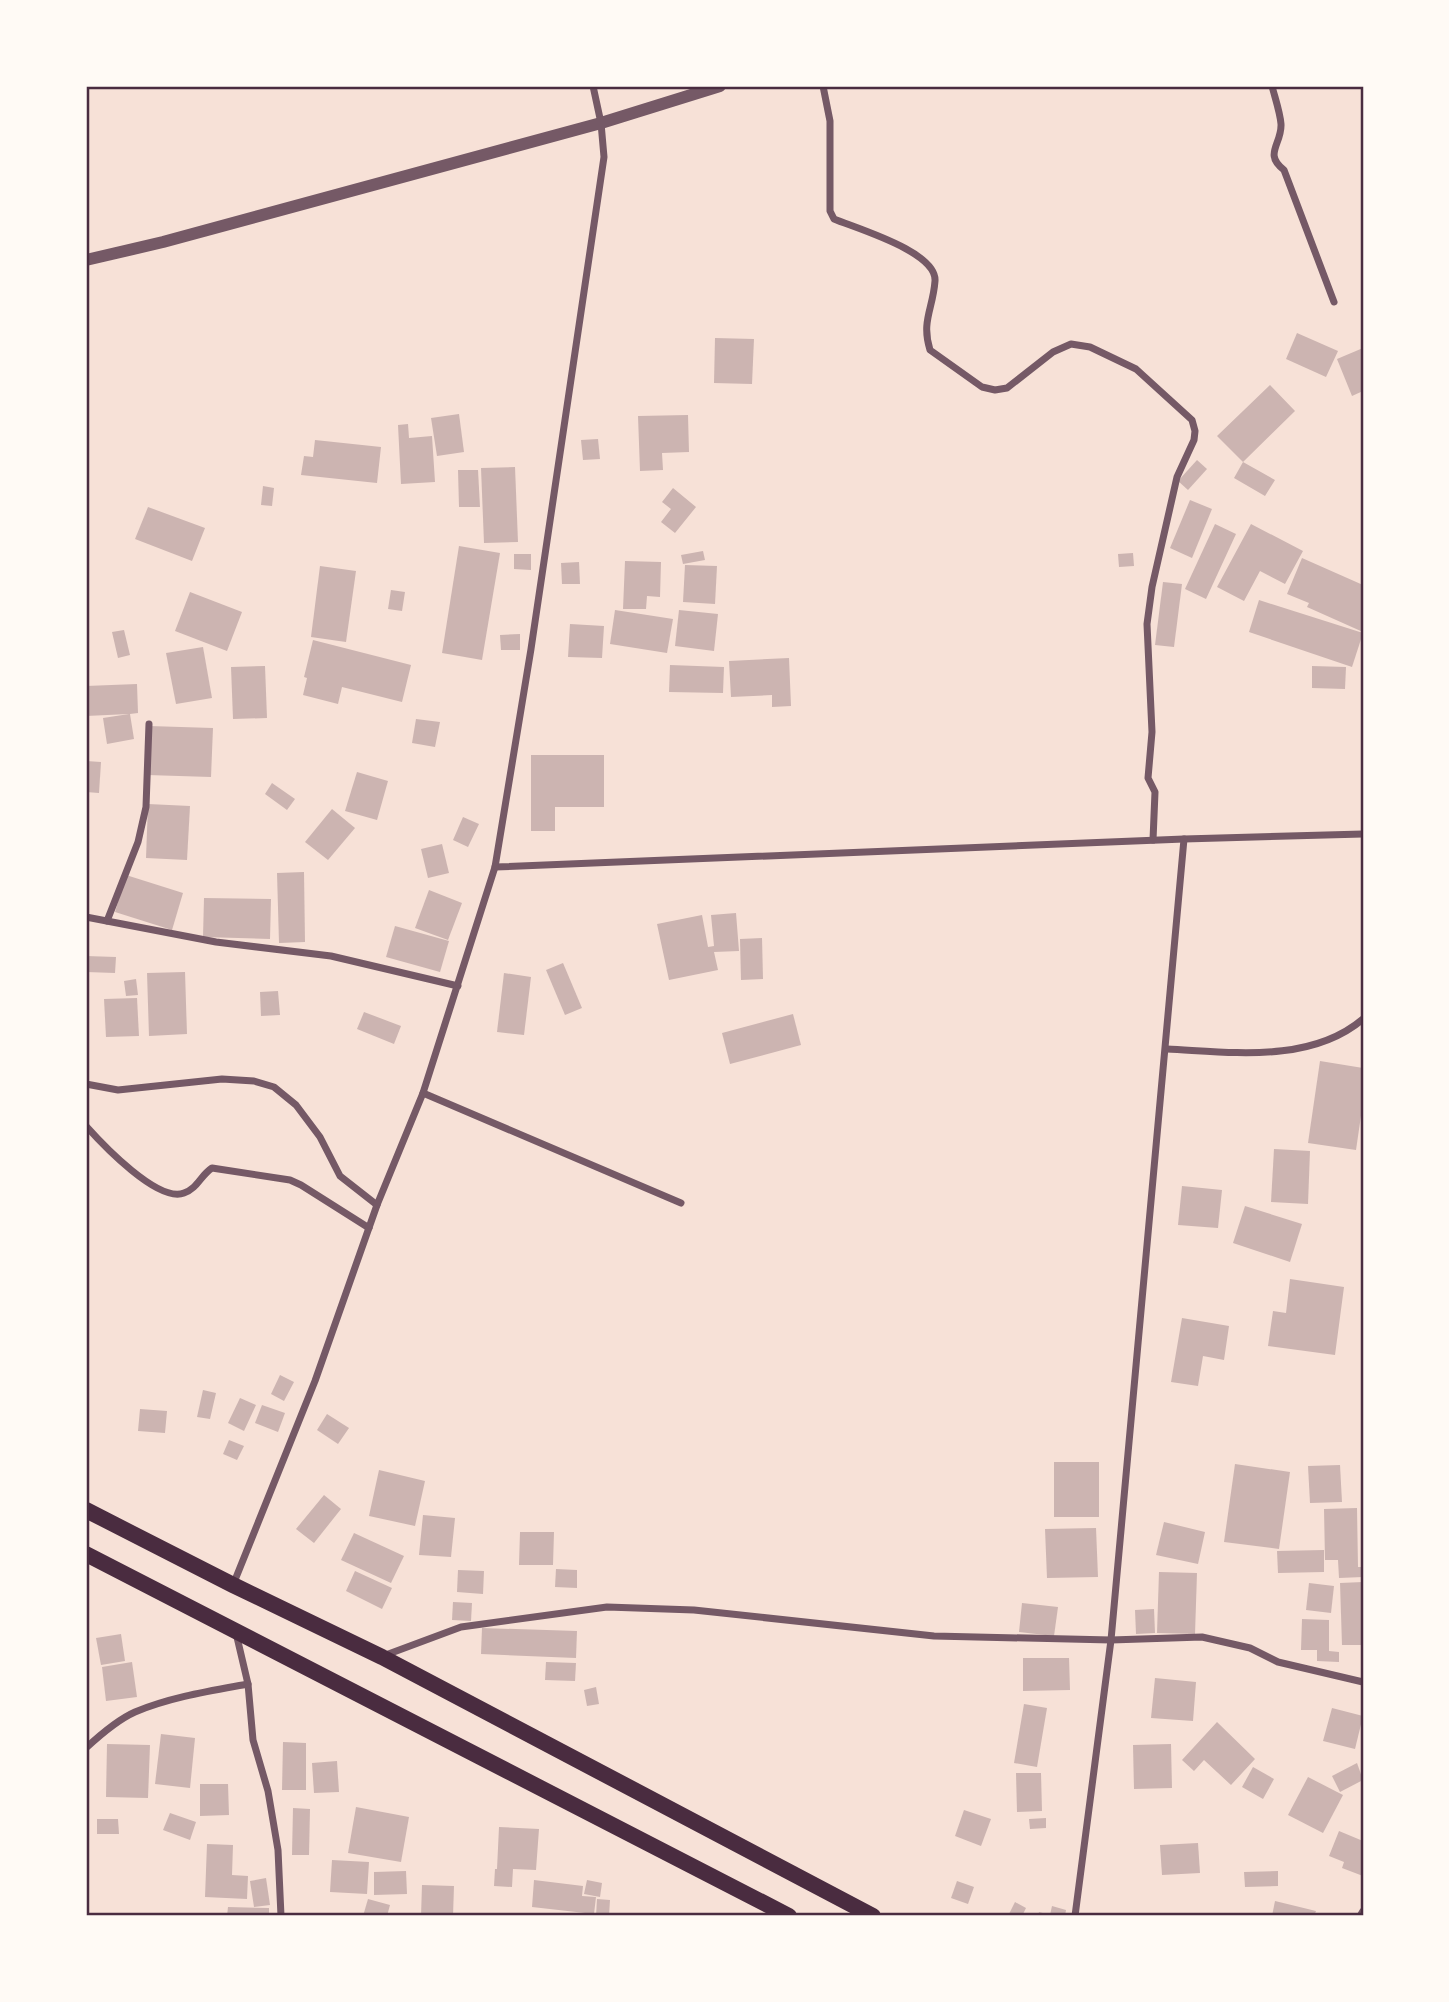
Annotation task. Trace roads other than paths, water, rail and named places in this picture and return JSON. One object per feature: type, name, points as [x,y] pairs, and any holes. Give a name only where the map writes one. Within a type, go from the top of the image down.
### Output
[{"type":"highway","points":[[86,1510],[382,1657],[873,1916]]},
{"type":"highway","points":[[86,1554],[789,1916]]},
{"type":"street","points":[[233,1585],[315,1381],[377,1205],[423,1093],[495,867],[531,649],[604,157],[593,86]]},
{"type":"street","points":[[86,260],[163,242],[601,124],[720,86]]},
{"type":"street","points":[[822,86],[830,121],[830,211],[834,219],[912,251],[927,262],[935,280],[925,329],[930,350],[982,387],[995,390],[1007,388],[1053,352],[1071,344],[1090,347],[1136,369],[1192,420],[1194,440],[1177,477],[1152,587],[1147,624],[1152,732],[1148,778],[1155,792],[1153,840]]},
{"type":"street","points":[[1272,86],[1281,128],[1273,154],[1274,160],[1284,170],[1335,302]]},
{"type":"street","points":[[107,921],[138,842],[146,807],[149,724]]},
{"type":"street","points":[[495,867],[1363,834]]},
{"type":"street","points":[[1075,1916],[1111,1640],[1167,1049],[1184,839]]},
{"type":"street","points":[[86,917],[216,942],[331,956],[458,986]]},
{"type":"street","points":[[1167,1049],[1267,1054],[1349,1031],[1363,1019]]},
{"type":"street","points":[[86,1084],[118,1090],[222,1079],[254,1081],[274,1087],[296,1105],[320,1137],[340,1176],[377,1205]]},
{"type":"street","points":[[423,1093],[681,1203]]},
{"type":"street","points":[[86,1126],[143,1179],[165,1193],[181,1195],[198,1186],[204,1173],[212,1168],[278,1178],[301,1185],[369,1228]]},
{"type":"street","points":[[382,1657],[461,1627],[607,1606],[694,1610],[934,1636],[1111,1640],[1202,1637],[1250,1647],[1278,1662],[1363,1682]]},
{"type":"street","points":[[236,1632],[248,1684],[253,1740],[268,1791],[278,1850],[281,1916]]},
{"type":"street","points":[[86,1748],[101,1734],[134,1713],[191,1694],[248,1684]]},
{"type":"street","points":[[1360,1916],[1363,1911]]}]
